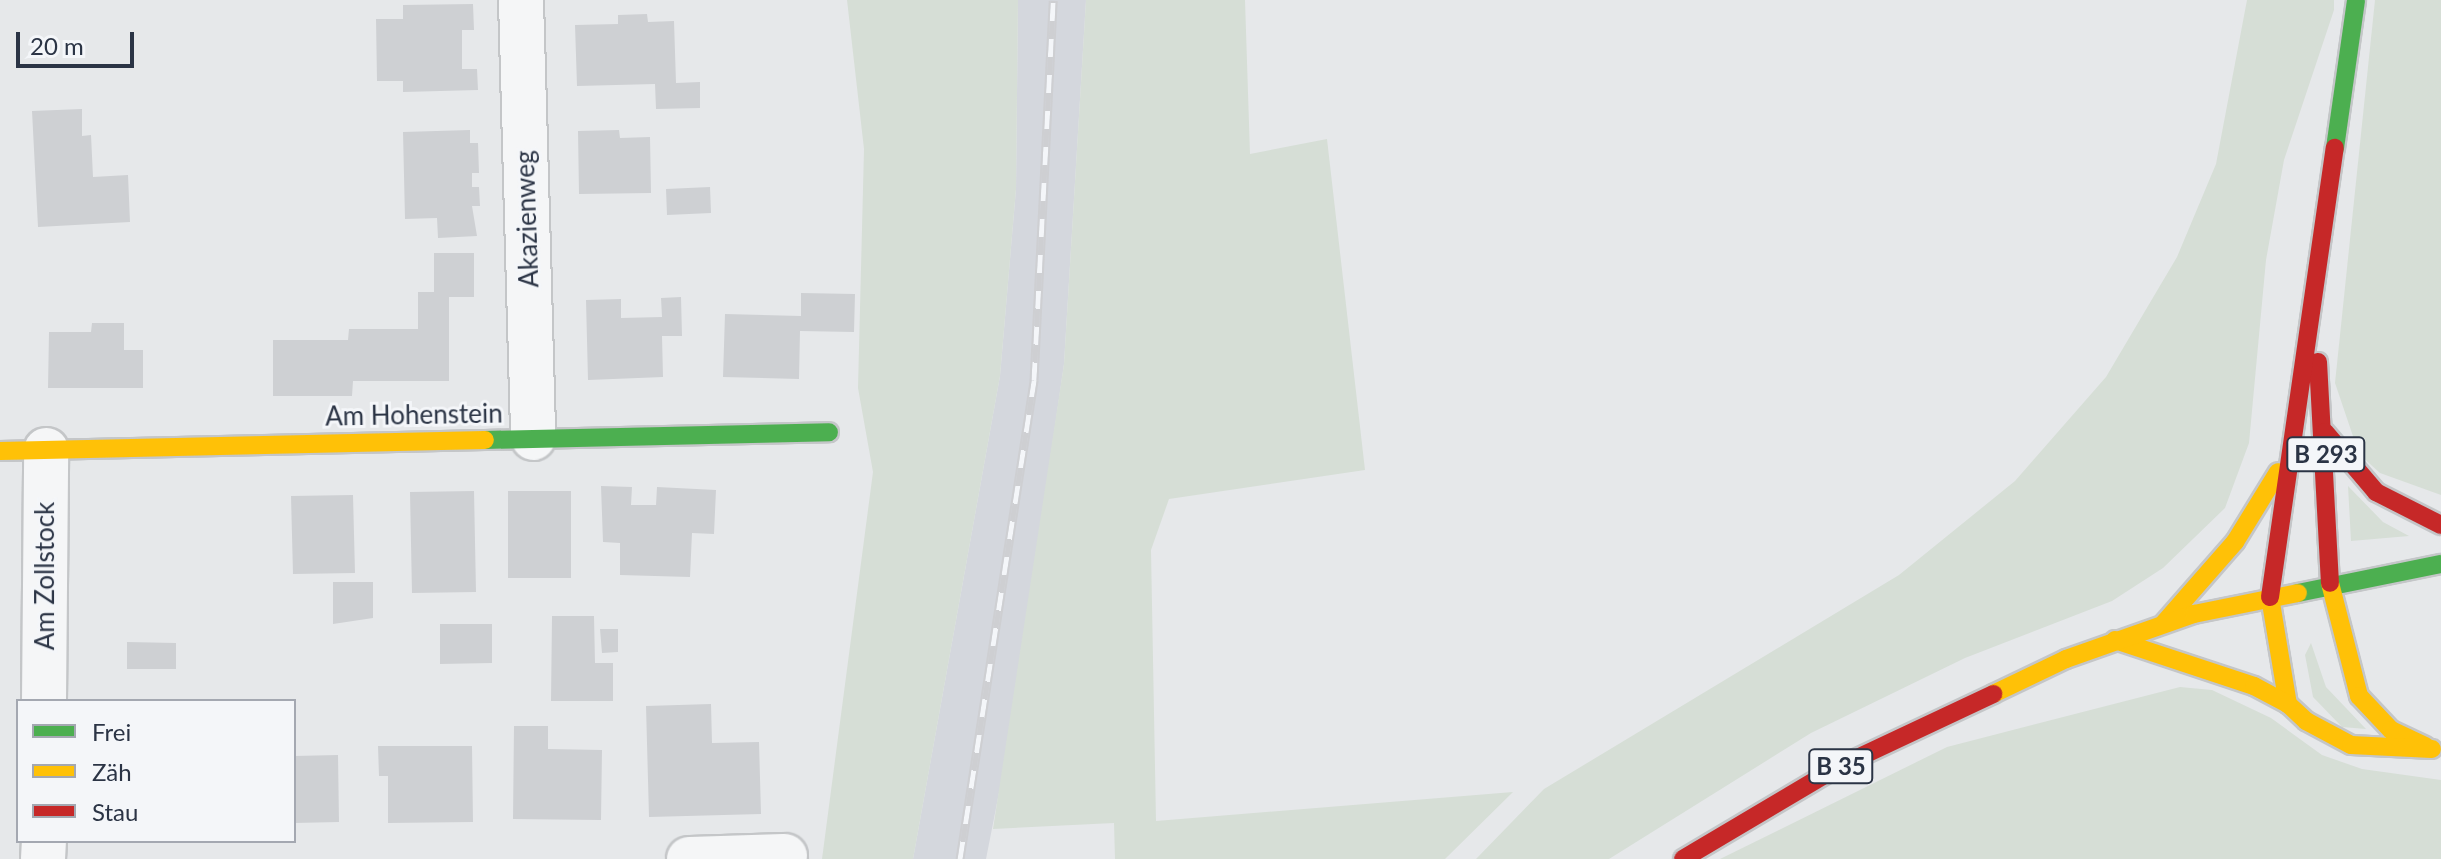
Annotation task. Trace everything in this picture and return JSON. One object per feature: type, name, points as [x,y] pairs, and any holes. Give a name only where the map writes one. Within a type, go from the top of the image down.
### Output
[{"type":"main road","name":"B 293","points":[[2270,597],[2285,460],[2313,324],[2356,0]]},
{"type":"main road","name":"B 293","points":[[2313,324],[2325,432],[2330,583]]},
{"type":"main road","name":"Am Hohenstein","points":[[0,451],[829,432]]},
{"type":"main road","points":[[2325,432],[2376,492],[2441,525]]},
{"type":"main road","name":"B 293","points":[[2164,623],[2235,542],[2285,460]]},
{"type":"main road","name":"B 35","points":[[1683,859],[1836,768],[2115,640],[2164,623],[2330,583],[2441,564]]},
{"type":"main road","points":[[2330,583],[2359,696],[2391,730],[2436,751]]},
{"type":"main road","points":[[2270,597],[2288,704]]},
{"type":"main road","points":[[2115,640],[2254,686],[2288,704],[2320,731],[2351,745],[2436,751]]},
{"type":"street","name":"Akazienweg","points":[[521,0],[533,438]]},
{"type":"street","name":"Am Zollstock","points":[[44,699],[46,450]]},
{"type":"street","points":[[689,859],[785,856]]},
{"type":"shaded area","points":[[847,0],[1018,0],[1016,189],[1000,376],[913,859],[822,859],[873,472],[858,388],[864,149]]},
{"type":"shaded area","points":[[1018,0],[1086,0],[1064,364],[1010,737],[986,859],[913,859],[1000,376],[1016,189]]},
{"type":"shaded area","points":[[1086,0],[1245,0],[1250,154],[1327,139],[1365,470],[1169,499],[1151,550],[1156,821],[1513,792],[1445,859],[1115,859],[1114,823],[993,829],[1064,364]]},
{"type":"shaded area","points":[[2247,0],[2334,0],[2334,10],[2284,160],[2266,260],[2249,443],[2225,508],[2163,568],[2112,601],[1965,658],[1811,733],[1609,859],[1476,859],[1544,789],[1899,575],[2015,481],[2106,377],[2177,257],[2216,164]]},
{"type":"shaded area","points":[[2375,0],[2441,0],[2441,495],[2380,473],[2359,454],[2335,383]]},
{"type":"shaded area","points":[[2348,486],[2383,522],[2409,536],[2351,541]]},
{"type":"shaded area","points":[[2311,643],[2326,687],[2366,729],[2342,727],[2313,697],[2305,655]]},
{"type":"shaded area","points":[[2180,687],[2212,690],[2271,718],[2322,755],[2362,769],[2441,780],[2441,859],[1720,859],[1947,747]]},
{"type":"building","points":[[473,4],[474,30],[462,30],[462,69],[477,69],[478,90],[403,92],[403,81],[377,81],[376,19],[403,19],[403,5]]},
{"type":"building","points":[[647,14],[648,22],[674,21],[676,83],[700,82],[700,108],[656,109],[655,84],[577,86],[575,25],[618,24],[618,15]]},
{"type":"building","points":[[82,109],[82,136],[91,135],[93,177],[128,175],[130,222],[38,227],[32,111]]},
{"type":"building","points":[[470,130],[470,143],[478,143],[479,173],[472,173],[472,187],[479,187],[480,206],[472,206],[477,236],[438,238],[437,218],[405,219],[403,132]]},
{"type":"building","points":[[619,130],[620,138],[650,137],[651,193],[579,194],[578,131]]},
{"type":"building","points":[[710,187],[711,213],[667,215],[666,189]]},
{"type":"building","points":[[434,253],[474,253],[474,297],[449,297],[449,381],[353,381],[352,396],[273,396],[273,340],[348,340],[349,329],[418,329],[418,292],[434,292]]},
{"type":"building","points":[[801,293],[855,294],[854,332],[800,331],[799,379],[723,377],[725,314],[801,316]]},
{"type":"building","points":[[681,297],[682,336],[662,336],[663,377],[588,380],[586,300],[621,299],[621,318],[662,317],[661,298]]},
{"type":"building","points":[[92,323],[124,323],[124,350],[143,350],[143,388],[48,388],[49,332],[91,332]]},
{"type":"building","points":[[601,486],[632,487],[631,505],[656,505],[657,487],[716,490],[714,534],[692,533],[690,577],[620,575],[620,543],[603,542]]},
{"type":"building","points":[[474,491],[476,592],[412,593],[410,492]]},
{"type":"building","points":[[508,491],[571,491],[571,578],[508,578]]},
{"type":"building","points":[[353,495],[355,573],[293,574],[291,496]]},
{"type":"building","points":[[333,582],[373,582],[373,618],[333,624]]},
{"type":"building","points":[[552,616],[594,616],[595,663],[613,663],[613,701],[551,701]]},
{"type":"building","points":[[440,624],[492,624],[492,663],[440,664]]},
{"type":"building","points":[[600,629],[618,629],[618,652],[602,653]]},
{"type":"building","points":[[127,642],[176,643],[176,669],[127,669]]},
{"type":"building","points":[[711,704],[712,743],[759,742],[761,814],[649,817],[646,706]]},
{"type":"building","points":[[514,726],[548,726],[548,749],[602,750],[601,820],[513,819]]},
{"type":"building","points":[[378,746],[472,746],[473,822],[388,823],[388,776],[379,776]]},
{"type":"building","points":[[338,755],[339,822],[296,823],[296,756]]},
{"type":"railway","points":[[960,859],[1034,380],[1053,0]]},
{"type":"traffic: fast","points":[[2335,148],[2356,0]]},
{"type":"traffic: fast","points":[[485,440],[829,432]]},
{"type":"traffic: fast","points":[[2298,593],[2441,564]]},
{"type":"traffic: slow","points":[[0,451],[485,440]]},
{"type":"traffic: slow","points":[[2164,623],[2235,542],[2278,472]]},
{"type":"traffic: slow","points":[[2330,583],[2359,696],[2391,730],[2425,746]]},
{"type":"traffic: slow","points":[[1993,694],[2066,659],[2194,614],[2298,593]]},
{"type":"traffic: slow","points":[[2270,597],[2288,704],[2306,721],[2351,745],[2432,749]]},
{"type":"traffic: slow","points":[[2115,640],[2254,686],[2288,704]]},
{"type":"traffic: jam","points":[[2270,597],[2335,148]]},
{"type":"traffic: jam","points":[[2318,362],[2330,583]]},
{"type":"traffic: jam","points":[[2325,432],[2376,492],[2441,525]]},
{"type":"traffic: jam","points":[[1683,859],[1836,768],[1993,694]]}]
